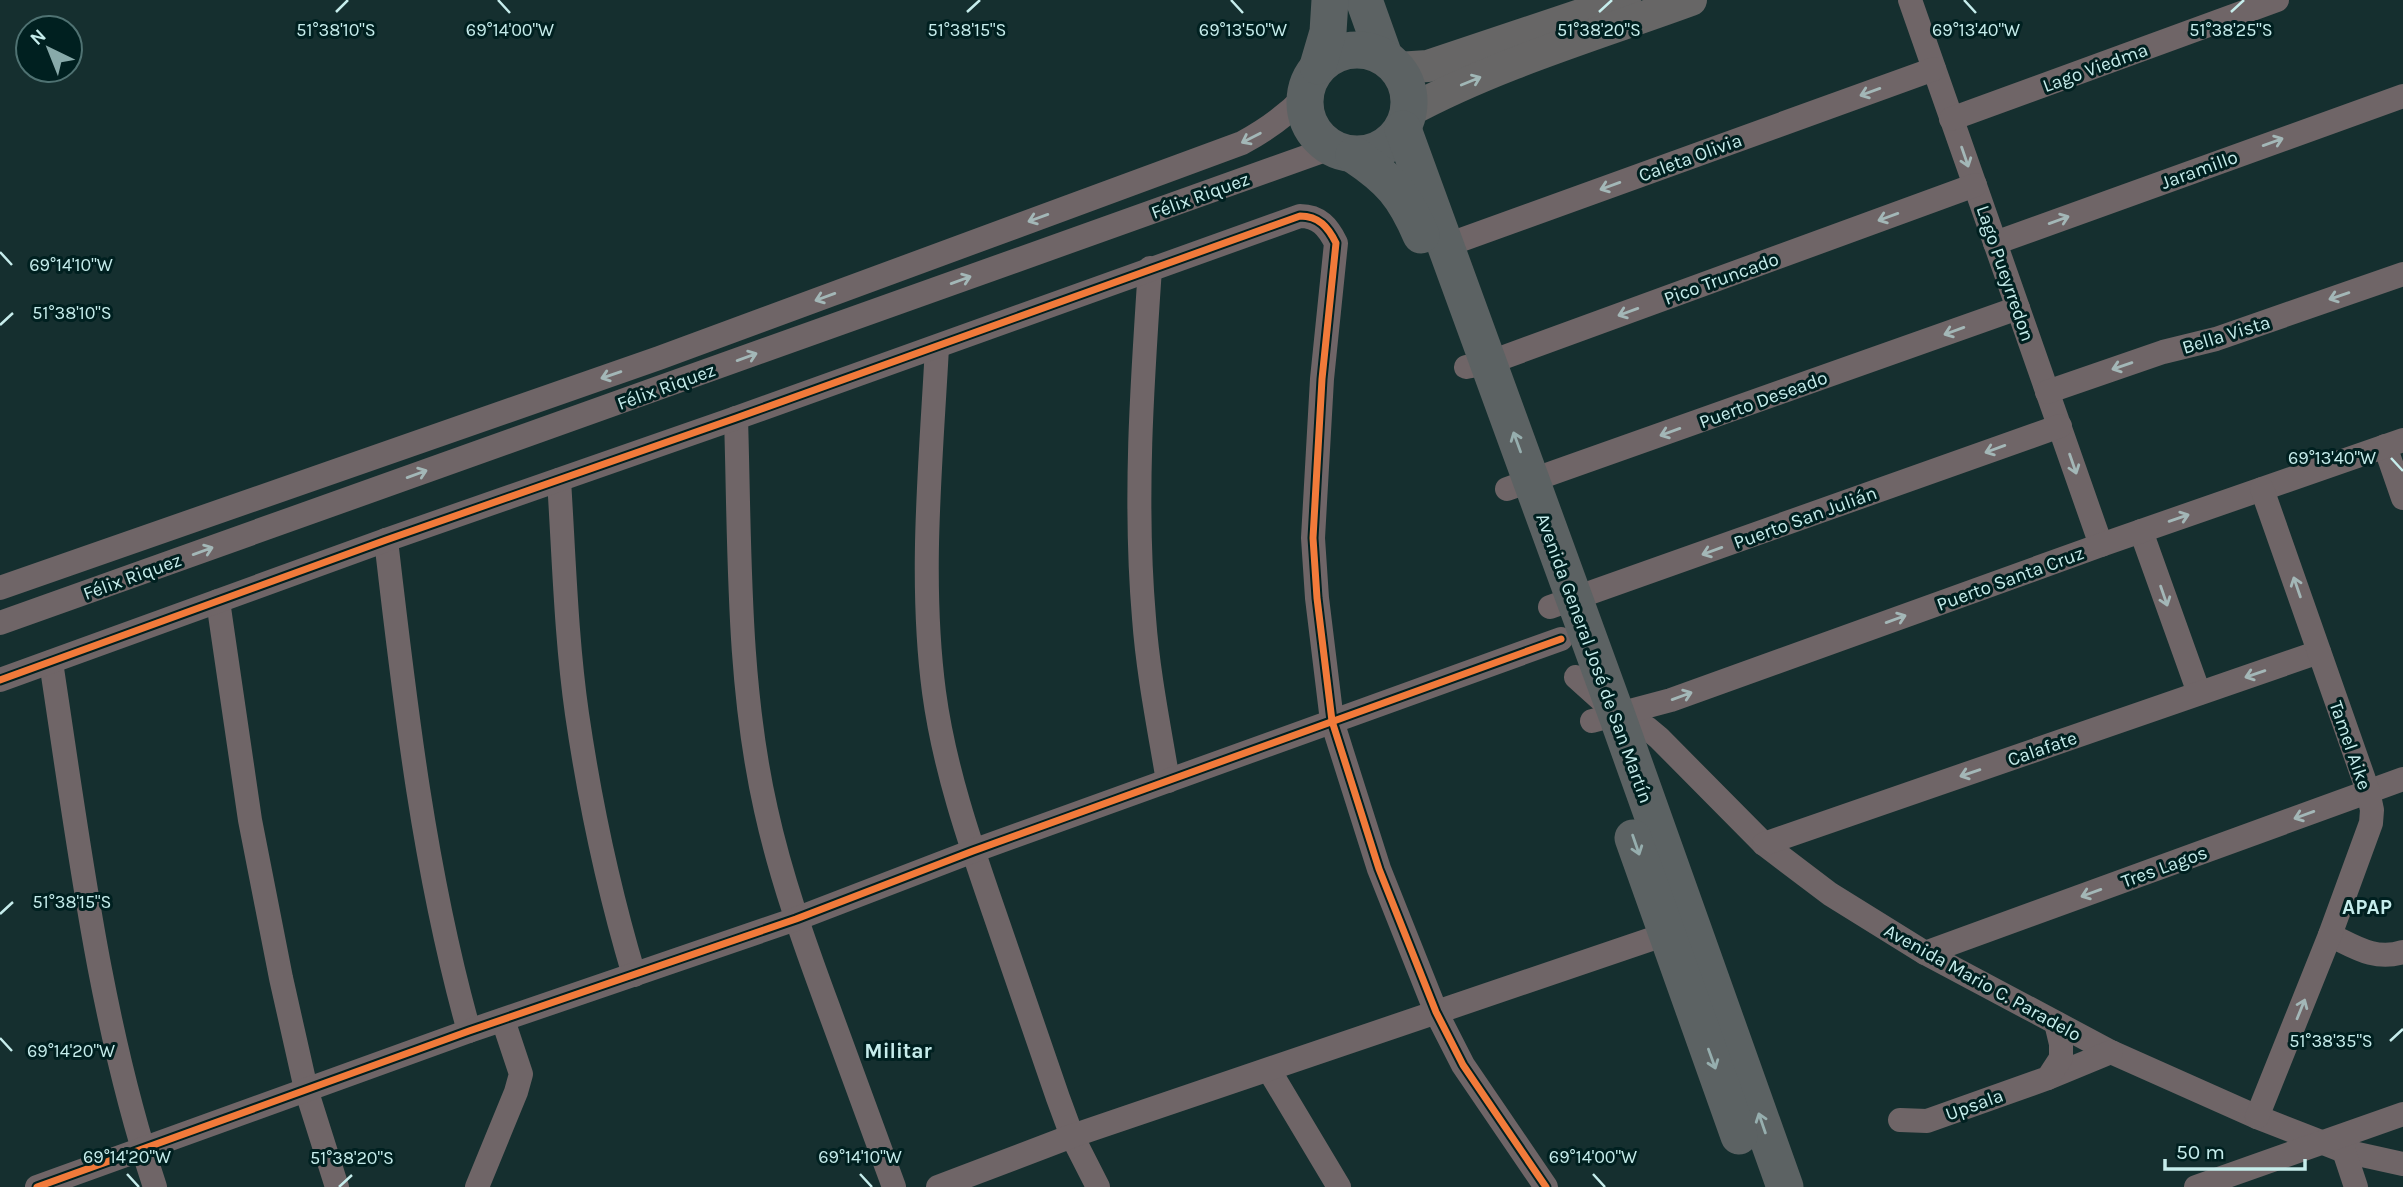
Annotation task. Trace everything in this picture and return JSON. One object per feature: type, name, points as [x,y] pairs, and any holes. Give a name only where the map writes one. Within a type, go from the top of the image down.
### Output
[{"type":"highway","name":"Avenida General José de San Martín","points":[[1330,0],[1328,32],[1312,81],[1306,114],[1312,129],[1342,152],[1381,173],[1403,197],[1416,221],[1477,365],[1562,615],[1604,717],[1679,929],[1758,1187]]},
{"type":"highway","name":"Avenida General José de San Martín","points":[[1364,0],[1390,62],[1406,81],[1410,96],[1406,120],[1447,245],[1477,365]]},
{"type":"highway","points":[[1312,81],[1332,56],[1349,50],[1367,50],[1390,62]]},
{"type":"highway","points":[[1342,152],[1368,154],[1382,149],[1394,141],[1406,120]]},
{"type":"highway","name":"Avenida General José de San Martín","points":[[1562,615],[1576,677],[1604,717]]},
{"type":"highway","name":"Avenida General José de San Martín","points":[[1679,929],[1784,1187]]},
{"type":"main road","points":[[1390,62],[1429,66],[1636,6],[1690,0]]},
{"type":"main road","points":[[1406,120],[1443,92],[1636,6]]},
{"type":"street","name":"Lago Pueyrredon","points":[[1910,0],[2101,545]]},
{"type":"street","name":"Lago Viedma","points":[[1951,119],[2277,0]]},
{"type":"street","name":"Caleta Olivia","points":[[1447,245],[1934,69]]},
{"type":"street","name":"Félix Riquez","points":[[0,588],[659,358],[1242,143],[1268,130],[1312,81]]},
{"type":"street","name":"Jaramillo","points":[[1995,243],[2403,96]]},
{"type":"street","name":"Félix Riquez","points":[[0,623],[1342,152]]},
{"type":"street","name":"Pico Truncado","points":[[1477,365],[1975,185]]},
{"type":"street","points":[[0,680],[1150,268],[1300,216],[1310,216],[1330,230],[1336,243],[1321,391],[1313,538],[1317,598],[1332,721],[1379,869],[1436,1012],[1463,1065],[1546,1187]]},
{"type":"street","points":[[1150,268],[1138,444],[1139,523],[1144,619],[1167,781]]},
{"type":"street","name":"Bella Vista","points":[[2048,392],[2163,352],[2217,339],[2403,274]]},
{"type":"street","name":"Puerto Deseado","points":[[1519,485],[2018,308]]},
{"type":"street","points":[[937,346],[927,545],[934,691],[946,760],[973,851],[1072,1136],[1098,1187]]},
{"type":"street","points":[[736,418],[744,644],[753,741],[771,834],[796,919],[894,1187]]},
{"type":"street","name":"Puerto San Julián","points":[[37,1187],[469,1031],[796,919],[973,851],[1332,721],[1562,615],[2060,426]]},
{"type":"street","points":[[2394,443],[2403,498]]},
{"type":"street","name":"Puerto Santa Cruz","points":[[1604,717],[1671,700],[2394,443]]},
{"type":"street","points":[[559,480],[577,713],[611,900],[634,975]]},
{"type":"street","name":"Tamel Aike","points":[[2257,1117],[2330,935],[2371,823],[2372,810],[2368,791],[2262,489]]},
{"type":"street","points":[[2141,531],[2199,693]]},
{"type":"street","points":[[386,540],[416,775],[452,968],[469,1031]]},
{"type":"street","points":[[218,601],[250,820],[306,1089],[337,1187]]},
{"type":"street","name":"Calafate","points":[[1764,844],[2319,652]]},
{"type":"street","points":[[51,662],[86,891],[114,1034],[155,1187]]},
{"type":"street","name":"Avenida Mario C. Paradelo","points":[[1604,717],[1647,728],[1764,844],[1830,894],[1925,953],[2111,1052],[2257,1117],[2334,1146],[2403,1164]]},
{"type":"street","name":"Tres Lagos","points":[[1925,953],[2403,779]]},
{"type":"street","points":[[937,1187],[1072,1136],[1679,929]]},
{"type":"street","points":[[2330,935],[2371,955],[2389,957],[2403,952]]},
{"type":"street","points":[[477,1187],[521,1074],[503,1020]]},
{"type":"street","points":[[2048,1078],[2061,1058],[2056,1023]]},
{"type":"street","name":"Upsala","points":[[1900,1120],[1927,1121],[2048,1078],[2111,1052]]},
{"type":"street","points":[[1269,1070],[1339,1187]]},
{"type":"street","points":[[2196,1187],[2334,1146],[2403,1114]]},
{"type":"street","points":[[2334,1146],[2356,1187]]},
{"type":"cycle path","points":[[0,680],[1300,216],[1313,218],[1326,227],[1336,243],[1322,379],[1313,538],[1317,598],[1332,721],[1379,869],[1436,1012],[1463,1065],[1546,1187]]},
{"type":"cycle path","points":[[37,1187],[469,1031],[796,919],[973,851],[1561,639]]},
{"type":"district","name":"APAP","points":[[2367,907]]},
{"type":"district","name":"Militar","points":[[898,1051]]}]
